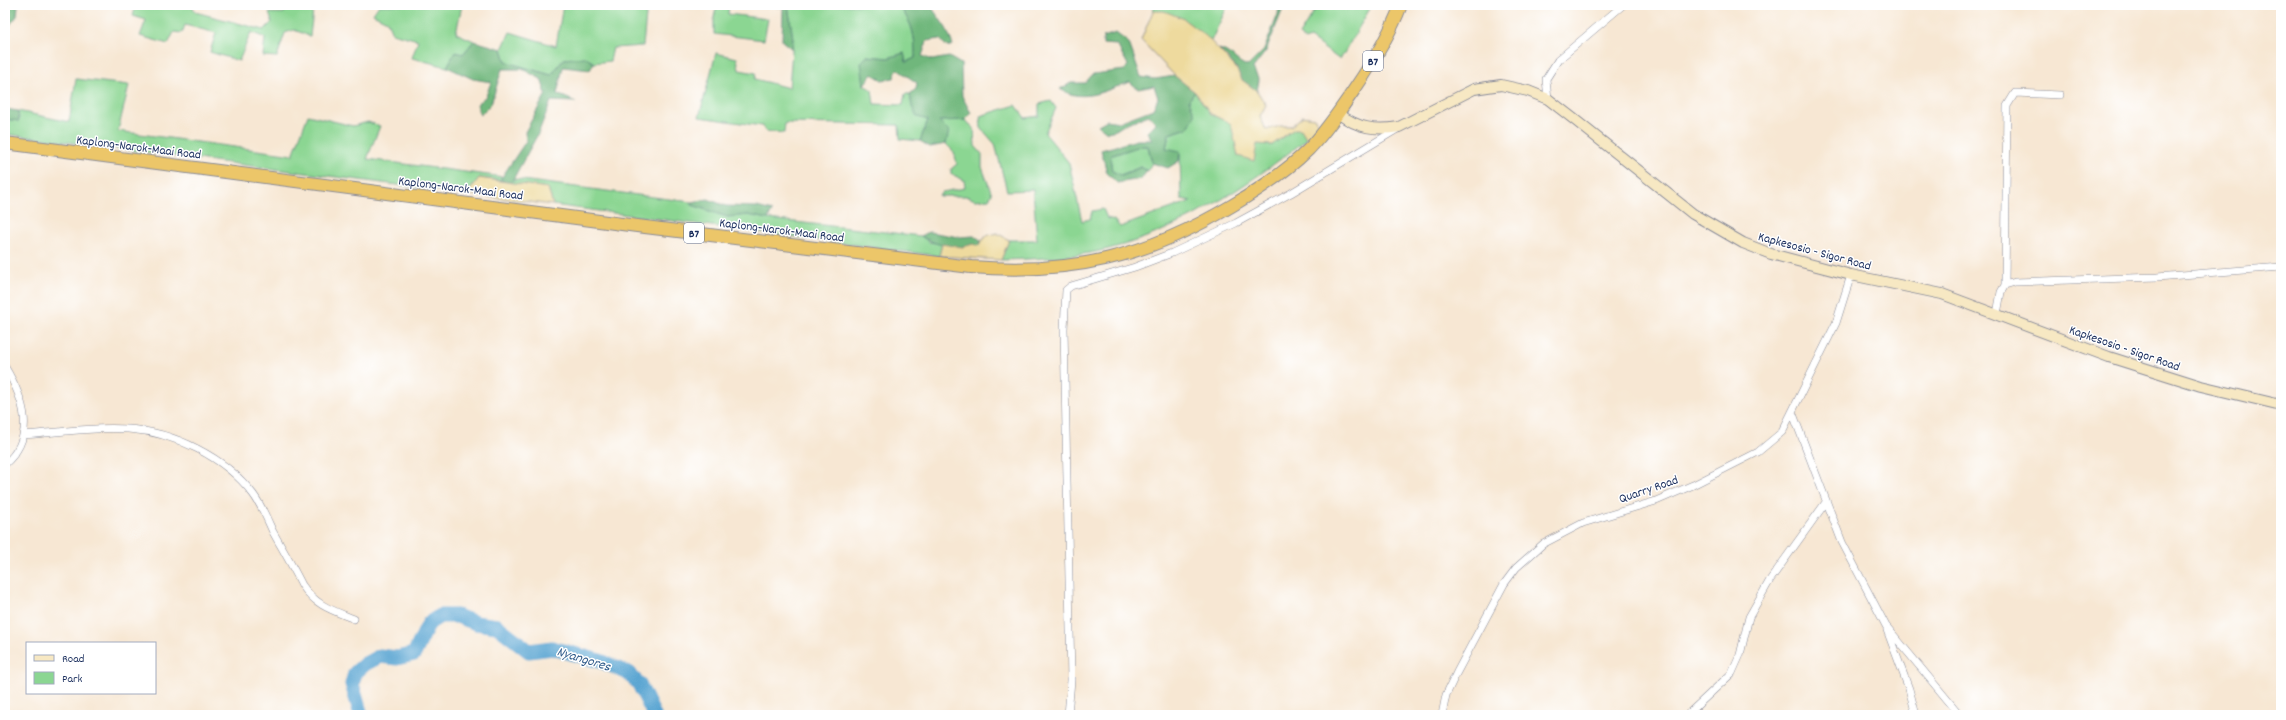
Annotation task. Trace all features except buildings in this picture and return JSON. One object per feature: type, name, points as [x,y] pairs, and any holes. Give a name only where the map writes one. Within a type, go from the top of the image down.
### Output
[{"type":"highway","name":"Kaplong-Narok-Maai Road","points":[[5,143],[637,226],[1001,270],[1052,268],[1091,262],[1127,254],[1188,231],[1248,196],[1296,161],[1320,137],[1339,114],[1371,65],[1401,5]]},
{"type":"main road","name":"Kapkesosio - Sigor Road","points":[[1339,114],[1350,122],[1367,128],[1399,127],[1463,94],[1483,87],[1501,85],[1514,86],[1548,99],[1678,204],[1715,228],[1743,243],[1771,254],[1851,275],[1942,294],[2116,359],[2201,386],[2281,405]]},
{"type":"street","points":[[1548,99],[1546,79],[1558,60],[1623,5]]},
{"type":"street","points":[[1997,314],[2002,292],[2006,285],[2008,102],[2014,93],[2060,95]]},
{"type":"street","points":[[1068,715],[1070,680],[1064,329],[1066,290],[1071,286],[1135,267],[1166,255],[1236,223],[1291,193],[1399,127]]},
{"type":"street","points":[[2006,285],[2015,282],[2157,277],[2281,267]]},
{"type":"street","name":"Quarry Road","points":[[1442,715],[1446,695],[1456,672],[1504,584],[1516,568],[1537,549],[1584,523],[1656,502],[1758,452],[1782,432],[1793,414],[1836,323],[1851,275]]},
{"type":"street","points":[[5,367],[20,395],[25,435],[18,449],[5,464]]},
{"type":"street","points":[[1793,414],[1842,542],[1886,626],[1909,688],[1916,715]]},
{"type":"street","points":[[25,435],[128,429],[160,435],[184,443],[206,454],[222,464],[242,481],[254,495],[302,585],[311,598],[326,607],[354,619]]},
{"type":"street","points":[[1687,715],[1732,673],[1740,656],[1749,618],[1770,580],[1826,502]]},
{"type":"street","points":[[1886,626],[1960,715]]},
{"type":"green space","points":[[6,5],[18,5],[17,16],[8,27],[5,43]]},
{"type":"green space","points":[[136,5],[192,5],[195,12],[264,30],[272,22],[269,13],[284,13],[287,5],[309,5],[313,11],[310,36],[294,30],[285,33],[277,57],[263,56],[265,38],[251,32],[239,61],[210,52],[216,33],[185,25],[182,33],[174,32],[168,44],[140,36],[146,20],[133,16]]},
{"type":"green space","points":[[379,5],[462,5],[456,33],[474,41],[463,54],[455,52],[447,67],[412,58],[418,40],[392,33],[387,21],[373,14]]},
{"type":"green space","points":[[563,5],[647,5],[643,46],[613,48],[610,61],[594,63],[585,57],[564,59],[551,75],[506,62],[502,49],[510,32],[556,46]]},
{"type":"green space","points":[[717,5],[729,5],[728,14],[768,19],[764,40],[714,34],[714,17]]},
{"type":"green space","points":[[767,5],[788,5],[793,39],[792,49],[782,41],[783,8]]},
{"type":"green space","points":[[788,5],[898,5],[907,18],[914,36],[915,58],[906,62],[904,53],[888,58],[867,56],[864,85],[872,90],[874,104],[903,105],[905,94],[910,94],[912,107],[928,120],[920,141],[900,139],[899,125],[785,123],[784,133],[765,131],[762,126],[699,117],[716,53],[737,58],[739,70],[756,73],[755,79],[789,88],[793,39]]},
{"type":"green space","points":[[898,5],[930,5],[946,28],[953,45],[947,47],[940,39],[927,41],[922,56],[932,60],[949,57],[961,64],[962,96],[971,113],[965,120],[939,121],[949,131],[946,144],[930,147],[920,141],[928,120],[917,117],[912,107],[910,94],[916,89],[917,83],[897,69],[894,78],[882,80],[872,74],[864,85],[861,63],[867,56],[888,58],[904,53],[906,62],[915,58],[914,36],[907,18]]},
{"type":"green space","points":[[1155,5],[1228,5],[1211,41],[1182,18],[1153,11]]},
{"type":"green space","points":[[1279,5],[1286,5],[1282,11],[1266,51],[1253,68],[1259,80],[1257,91],[1242,80],[1236,67],[1219,49],[1248,66],[1264,50],[1278,14]]},
{"type":"green space","points":[[1318,5],[1372,5],[1340,60],[1310,38],[1305,40],[1299,35]]},
{"type":"green space","points":[[1116,33],[1129,43],[1141,77],[1155,79],[1175,76],[1195,92],[1189,100],[1195,115],[1188,128],[1169,134],[1166,148],[1180,151],[1179,161],[1168,168],[1152,163],[1148,146],[1140,146],[1110,156],[1112,171],[1121,175],[1141,167],[1147,171],[1141,179],[1117,183],[1107,173],[1101,150],[1137,140],[1152,140],[1147,132],[1156,123],[1149,115],[1127,123],[1116,130],[1107,132],[1098,125],[1107,120],[1119,122],[1153,109],[1158,98],[1154,86],[1138,89],[1130,82],[1103,92],[1086,95],[1077,95],[1060,89],[1071,83],[1085,83],[1093,74],[1125,70],[1128,65],[1117,45],[1103,44],[1103,37]]},
{"type":"green space","points":[[474,41],[502,49],[506,62],[551,75],[564,59],[585,57],[594,63],[590,70],[563,67],[557,94],[576,102],[551,101],[538,134],[511,183],[500,180],[526,141],[525,132],[546,94],[541,79],[522,69],[502,69],[491,104],[480,115],[477,104],[486,96],[491,82],[473,79],[447,67],[455,52],[463,54]]},
{"type":"green space","points":[[76,79],[129,85],[118,131],[293,155],[308,115],[353,126],[368,122],[380,126],[367,159],[503,177],[500,180],[479,178],[467,194],[5,134],[5,119],[19,121],[18,111],[69,122]]},
{"type":"green space","points":[[1195,92],[1211,114],[1231,124],[1257,144],[1272,145],[1294,129],[1301,128],[1307,139],[1259,175],[1233,192],[1181,222],[1153,234],[1124,245],[1072,256],[1001,260],[1009,240],[1037,240],[1033,190],[1007,191],[995,144],[981,128],[980,116],[1016,105],[1025,118],[1039,116],[1039,104],[1051,101],[1056,108],[1045,133],[1069,163],[1082,221],[1090,219],[1092,211],[1103,209],[1107,218],[1114,220],[1120,227],[1191,201],[1181,199],[1180,152],[1166,148],[1169,134],[1188,128],[1189,100]]},
{"type":"green space","points":[[5,109],[18,111],[19,121],[5,119]]},
{"type":"green space","points":[[965,120],[974,128],[975,146],[982,154],[982,167],[992,194],[989,199],[975,200],[966,196],[939,196],[942,192],[965,188],[964,180],[951,174],[951,169],[957,164],[954,152],[946,144],[948,131],[938,121]]},
{"type":"green space","points":[[1140,146],[1148,146],[1152,163],[1147,171],[1141,167],[1120,175],[1112,171],[1110,156]]},
{"type":"green space","points":[[514,179],[692,202],[692,205],[727,217],[748,215],[768,219],[921,236],[929,242],[942,244],[939,256],[553,205],[548,188],[511,183]]},
{"type":"green space","points":[[708,199],[726,206],[757,207],[772,211],[768,219],[748,215],[727,217],[692,205],[692,202]]},
{"type":"green space","points":[[929,232],[959,237],[974,236],[981,240],[979,246],[947,246],[925,239],[921,236]]},
{"type":"sand","points":[[1153,11],[1164,11],[1182,18],[1206,36],[1236,68],[1242,80],[1257,91],[1266,105],[1260,116],[1266,130],[1280,126],[1291,126],[1303,116],[1314,118],[1319,124],[1307,139],[1301,129],[1294,129],[1272,145],[1257,144],[1254,161],[1238,156],[1231,124],[1211,114],[1195,92],[1175,76],[1141,40]]},
{"type":"sand","points":[[479,178],[548,188],[553,205],[467,194]]},
{"type":"sand","points":[[997,233],[1009,240],[1001,260],[939,256],[942,244],[963,247],[973,244],[979,246],[986,236]]},
{"type":"waterway","name":"Nyangores","points":[[361,715],[352,684],[355,673],[365,664],[380,656],[397,658],[414,654],[429,623],[440,616],[457,616],[476,623],[497,626],[529,651],[552,648],[603,662],[628,673],[639,684],[654,715]]}]
